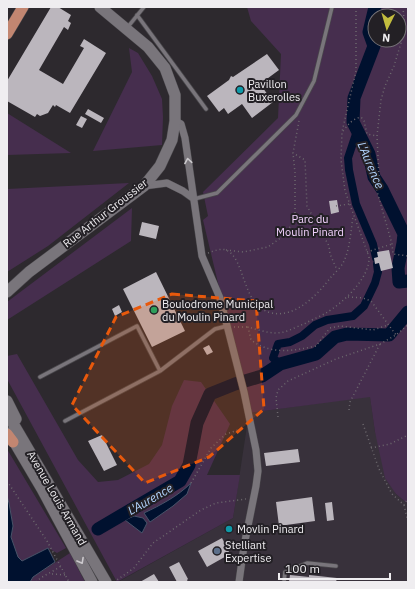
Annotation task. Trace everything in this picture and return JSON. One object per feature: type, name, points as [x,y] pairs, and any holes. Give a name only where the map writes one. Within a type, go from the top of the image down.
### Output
[{"type":"main road","points":[[7,20],[15,7]]},
{"type":"main road","points":[[7,34],[23,7]]},
{"type":"main road","name":"Rue Arthur Groussier","points":[[29,272],[144,186],[160,166],[167,154],[172,140],[175,121],[174,95],[165,68],[148,47],[100,7]]},
{"type":"main road","points":[[7,284],[29,272]]},
{"type":"main road","points":[[7,292],[29,272]]},
{"type":"main road","points":[[7,401],[36,461]]},
{"type":"main road","name":"Avenue Louis Armand","points":[[7,414],[106,582]]},
{"type":"main road","name":"Avenue Louis Armand","points":[[7,429],[10,438],[42,489],[92,582]]},
{"type":"street","points":[[175,121],[181,124],[185,138],[199,244],[202,256],[220,298],[244,392],[256,450],[258,471],[239,582]]},
{"type":"street","points":[[144,186],[167,184],[183,191],[194,199]]},
{"type":"lane","points":[[126,29],[144,7]]},
{"type":"lane","points":[[194,199],[217,193],[296,115],[314,80],[332,7]]},
{"type":"lane","points":[[137,15],[206,109]]},
{"type":"lane","points":[[40,377],[137,326],[160,371]]},
{"type":"lane","points":[[65,421],[160,371],[215,329],[227,326]]},
{"type":"lane","points":[[284,582],[285,572],[307,563],[336,566]]},
{"type":"path","points":[[227,326],[248,327],[267,333],[284,332],[326,313],[347,297],[363,278],[367,270],[369,262],[368,251],[345,191],[341,160],[342,132],[356,71],[356,7]]},
{"type":"path","points":[[403,7],[404,20],[401,43],[394,66],[384,86],[380,100],[377,136],[379,178],[375,184],[392,244],[393,254],[408,256]]},
{"type":"path","points":[[342,132],[356,118],[361,117],[363,118],[367,134],[377,136]]},
{"type":"path","points":[[202,256],[219,249],[243,252],[268,246],[286,234],[295,217],[295,172],[293,153],[299,120]]},
{"type":"path","points":[[293,153],[305,160],[307,206],[329,246],[330,254],[338,270]]},
{"type":"path","points":[[336,206],[349,204]]},
{"type":"path","points":[[226,250],[234,257],[245,280],[250,296],[260,308],[271,313],[285,314],[310,302],[343,263],[350,238],[353,214]]},
{"type":"path","points":[[368,251],[392,244]]},
{"type":"path","points":[[347,297],[363,298],[371,301],[393,333],[396,335]]},
{"type":"path","points":[[248,327],[251,340],[260,347],[279,351],[316,346],[330,328],[340,326],[373,330],[388,325]]},
{"type":"path","points":[[278,417],[276,398],[278,390],[288,381],[336,359],[380,344],[396,335],[408,325]]},
{"type":"path","points":[[350,410],[350,402],[380,344]]},
{"type":"path","points":[[363,424],[379,469],[392,494],[404,505],[408,522]]},
{"type":"path","points":[[191,483],[211,448],[226,434],[252,426]]},
{"type":"path","points":[[371,448],[390,444],[408,435]]},
{"type":"path","points":[[7,482],[47,541],[69,582]]},
{"type":"path","points":[[114,582],[134,568],[153,543],[201,510],[216,503],[254,498]]},
{"type":"path","points":[[404,505],[408,498]]},
{"type":"path","points":[[36,582],[41,577],[50,574],[61,566]]},
{"type":"path","points":[[50,574],[66,575]]},
{"type":"highlighted area","points":[[172,294],[256,301],[264,409],[209,457],[145,483],[72,405],[116,317]]},
{"type":"shaded area","points":[[370,396],[375,432],[396,494],[408,504],[408,582],[118,582],[233,518],[249,413]]},
{"type":"green space","name":"Parc du Moulin Pinard","points":[[247,7],[408,7],[408,504],[396,494],[385,478],[375,432],[370,397],[249,413],[203,220],[208,216],[203,192],[278,118],[281,54],[251,21]]},
{"type":"green space","points":[[129,48],[138,53],[152,76],[162,99],[162,145],[93,151],[132,72]]},
{"type":"green space","points":[[7,113],[71,153],[7,155]]},
{"type":"green space","points":[[129,183],[48,246],[7,272],[7,189]]},
{"type":"green space","points":[[132,208],[131,241],[7,320],[7,302]]},
{"type":"green space","points":[[17,354],[78,460],[98,482],[118,480],[149,464],[162,445],[172,406],[184,380],[201,382],[230,424],[207,475],[240,475],[233,518],[117,582],[7,379],[7,356]]},
{"type":"green space","points":[[7,449],[66,548],[57,553],[48,548],[22,561],[18,557],[11,537],[13,526],[7,496]]},
{"type":"green space","points":[[70,553],[85,582],[30,582],[33,577]]},
{"type":"water","points":[[191,483],[187,494],[150,522],[144,513],[169,500]]},
{"type":"water","points":[[7,496],[13,526],[11,537],[18,557],[22,561],[48,548],[55,562],[33,577],[30,582],[7,582]]},
{"type":"water","points":[[134,516],[143,518],[147,523],[142,533],[125,520]]},
{"type":"building","points":[[51,7],[58,7],[71,15],[68,21],[71,23],[68,30],[64,27],[39,70],[63,84],[84,48],[80,46],[84,39],[106,53],[70,113],[56,105],[55,107],[53,105],[48,113],[40,116],[37,114],[35,117],[7,101],[7,81]]},
{"type":"building","name":"Pavillon Buxerolles","points":[[267,54],[279,70],[260,84],[273,102],[252,118],[242,104],[228,114],[224,108],[219,112],[207,96],[229,80],[231,76],[233,77]]},
{"type":"building","points":[[88,109],[104,118],[101,123],[85,114]]},
{"type":"building","points":[[81,116],[87,119],[82,128],[76,125]]},
{"type":"building","points":[[337,200],[339,212],[331,214],[329,201]]},
{"type":"building","points":[[142,222],[159,226],[156,239],[139,235]]},
{"type":"building","points":[[389,250],[393,268],[381,271],[379,263],[375,264],[374,258],[378,257],[377,252]]},
{"type":"building","name":"Boulodrome Municipal du Moulin Pinard","points":[[156,272],[185,331],[152,347],[123,289]]},
{"type":"building","points":[[119,305],[122,312],[115,316],[112,309]]},
{"type":"building","points":[[209,345],[213,352],[207,355],[203,348]]},
{"type":"building","points":[[102,435],[117,465],[104,471],[88,441]]},
{"type":"building","points":[[298,449],[300,462],[266,466],[264,453]]},
{"type":"building","points":[[312,497],[315,521],[279,526],[276,502]]},
{"type":"building","points":[[332,502],[334,520],[327,521],[325,503]]},
{"type":"building","points":[[222,538],[230,554],[207,567],[198,551]]},
{"type":"building","points":[[179,562],[188,579],[188,582],[177,582],[169,567]]},
{"type":"building","points":[[154,574],[159,582],[140,582]]},
{"type":"building","points":[[290,575],[309,577],[309,575],[337,578],[336,582],[289,582]]},
{"type":"waterway","name":"L'Aurence","points":[[375,7],[369,32],[374,46],[354,98],[353,122],[369,154],[374,177],[382,189],[404,234],[398,268],[399,282],[408,281]]},
{"type":"waterway","name":"L'Aurence","points":[[357,131],[348,158],[349,170],[356,204],[373,244],[376,258]]},
{"type":"waterway","name":"L'Aurence","points":[[280,364],[273,358],[278,344],[290,342],[302,336],[315,325],[327,320],[353,316],[364,306],[375,283],[378,272],[377,264]]},
{"type":"waterway","name":"L'Aurence","points":[[98,529],[180,481],[189,465],[197,423],[210,394],[235,384],[262,376],[280,364],[316,354],[335,337],[347,334],[389,335],[408,312]]},
{"type":"place","name":"Pavillon Buxerolles","points":[[240,90]]},
{"type":"place","name":"Boulodrome Municipal du Moulin Pinard","points":[[154,310]]},
{"type":"place","name":"Movlin Pinard","points":[[229,529]]},
{"type":"place","name":"Stelliant Expertise","points":[[217,551]]}]
